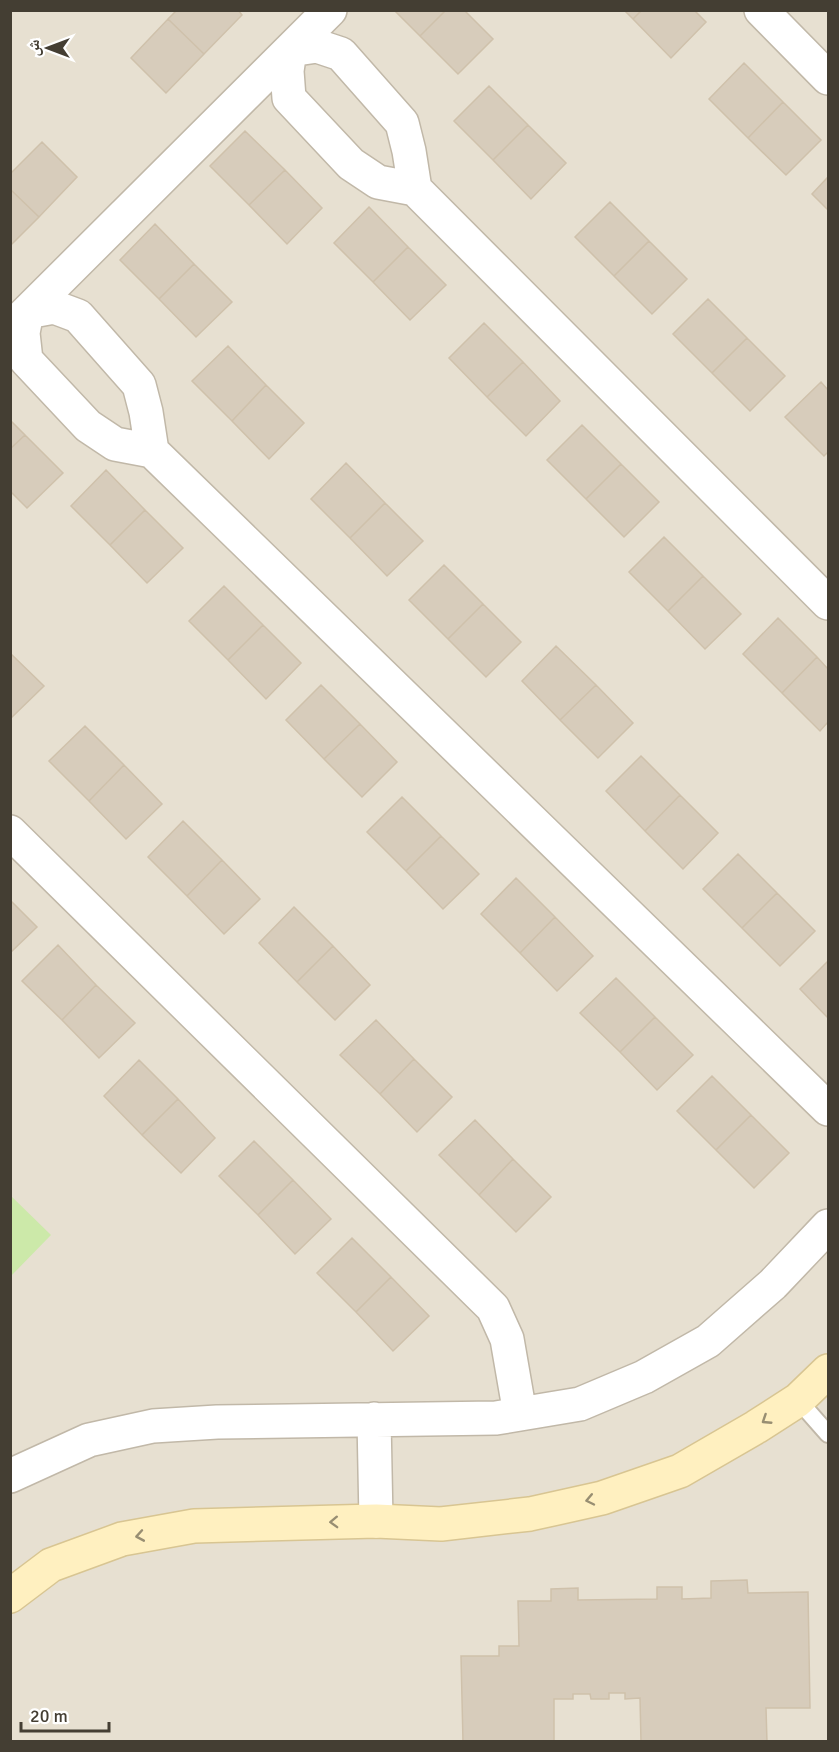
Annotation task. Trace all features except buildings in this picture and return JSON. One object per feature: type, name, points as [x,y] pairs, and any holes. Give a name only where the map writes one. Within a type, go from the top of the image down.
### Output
[{"type":"main road","points":[[10,1596],[51,1565],[122,1539],[194,1526],[376,1521],[441,1524],[530,1514],[602,1498],[680,1471],[798,1400],[828,1371]]},
{"type":"street","points":[[19,320],[330,10]]},
{"type":"street","points":[[760,10],[828,78]]},
{"type":"street","points":[[290,50],[317,46],[341,54],[402,123],[415,189]]},
{"type":"street","points":[[290,50],[286,71],[289,98],[351,164],[378,182],[415,189],[828,603]]},
{"type":"street","points":[[19,320],[54,307],[78,316],[139,385],[152,451]]},
{"type":"street","points":[[19,320],[26,360],[88,426],[115,444],[152,451],[828,1108]]},
{"type":"street","points":[[10,832],[493,1308],[507,1339],[520,1414]]},
{"type":"street","points":[[10,1476],[89,1440],[153,1426],[218,1422],[496,1418],[580,1404],[644,1377],[708,1341],[772,1284],[828,1226]]},
{"type":"street","points":[[374,1419],[376,1521]]},
{"type":"lane","points":[[798,1400],[828,1434]]},
{"type":"shaded area","points":[[11,11],[828,11],[828,1741],[11,1741]]},
{"type":"green space","points":[[10,1195],[51,1235],[11,1276],[10,1276]]}]
